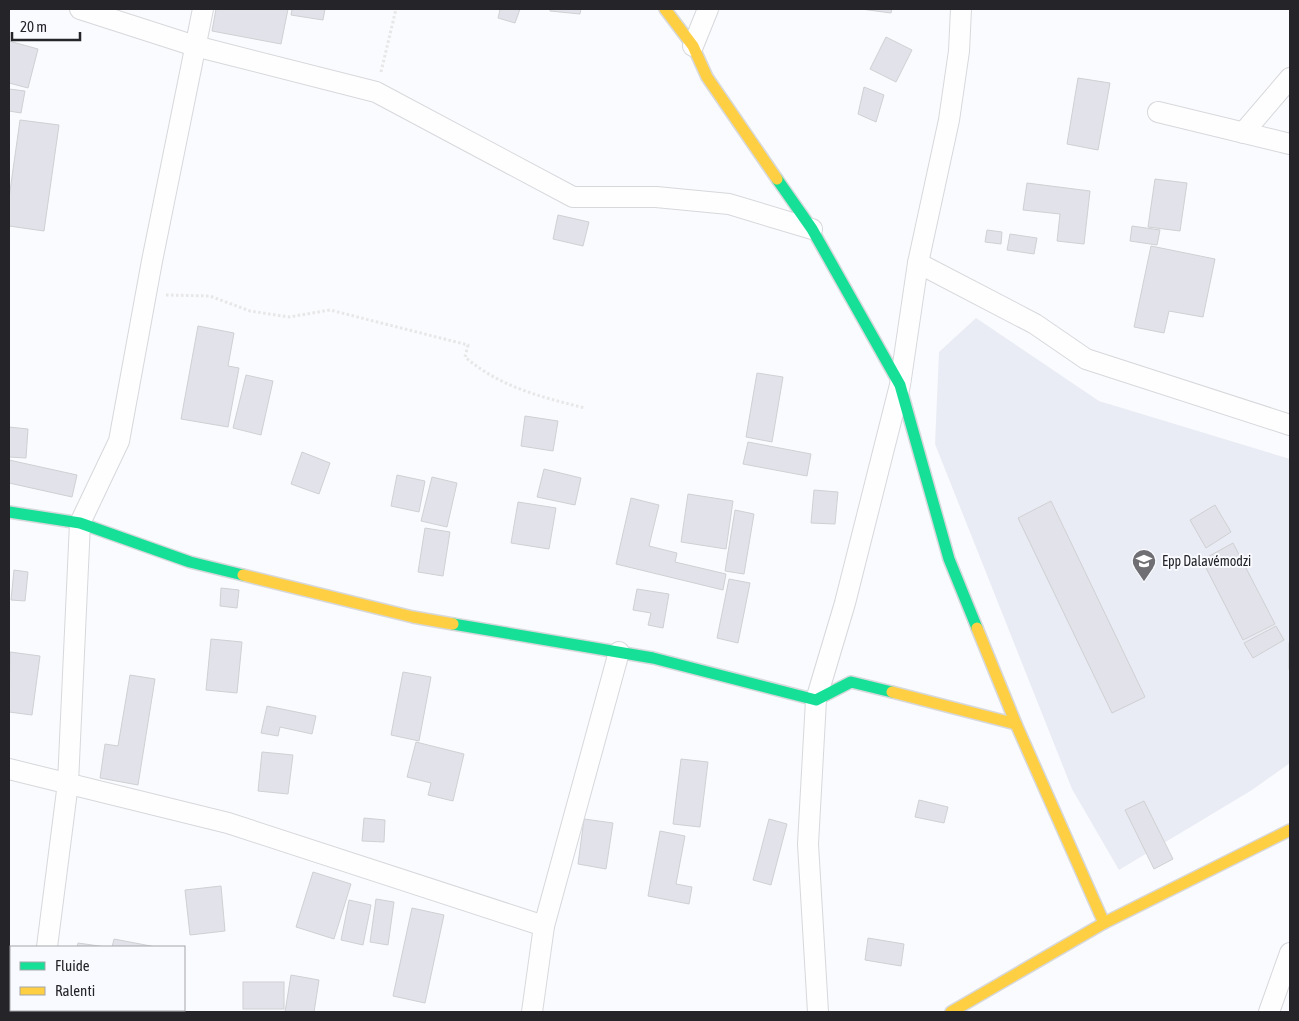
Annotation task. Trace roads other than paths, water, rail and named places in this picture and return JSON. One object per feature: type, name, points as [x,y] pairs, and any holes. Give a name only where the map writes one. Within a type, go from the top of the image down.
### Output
[{"type":"street","points":[[80,9],[195,46],[376,92],[573,197],[656,197],[728,204],[812,229]]},
{"type":"street","points":[[46,946],[68,783],[80,523],[119,441],[152,261],[203,9]]},
{"type":"street","points":[[665,9],[693,46],[707,78],[812,229],[900,384],[949,558],[1016,724],[1104,923]]},
{"type":"street","points":[[693,46],[708,9]]},
{"type":"street","points":[[818,1012],[808,844],[816,700],[845,603],[900,384],[918,263],[949,120],[960,51],[961,9]]},
{"type":"street","points":[[1243,133],[1290,78]]},
{"type":"street","points":[[1158,112],[1290,144]]},
{"type":"street","points":[[918,263],[1035,324],[1086,359],[1290,425]]},
{"type":"street","points":[[9,512],[80,523],[190,562],[413,617],[653,658],[816,700],[851,682],[1016,724]]},
{"type":"street","points":[[532,1012],[544,926],[618,652]]},
{"type":"street","points":[[9,769],[228,823],[544,926]]},
{"type":"street","points":[[951,1012],[1104,923],[1290,830]]},
{"type":"street","points":[[1269,1012],[1290,953]]},
{"type":"place","name":"Epp Dalavémodzi","points":[[1144,582]]}]
